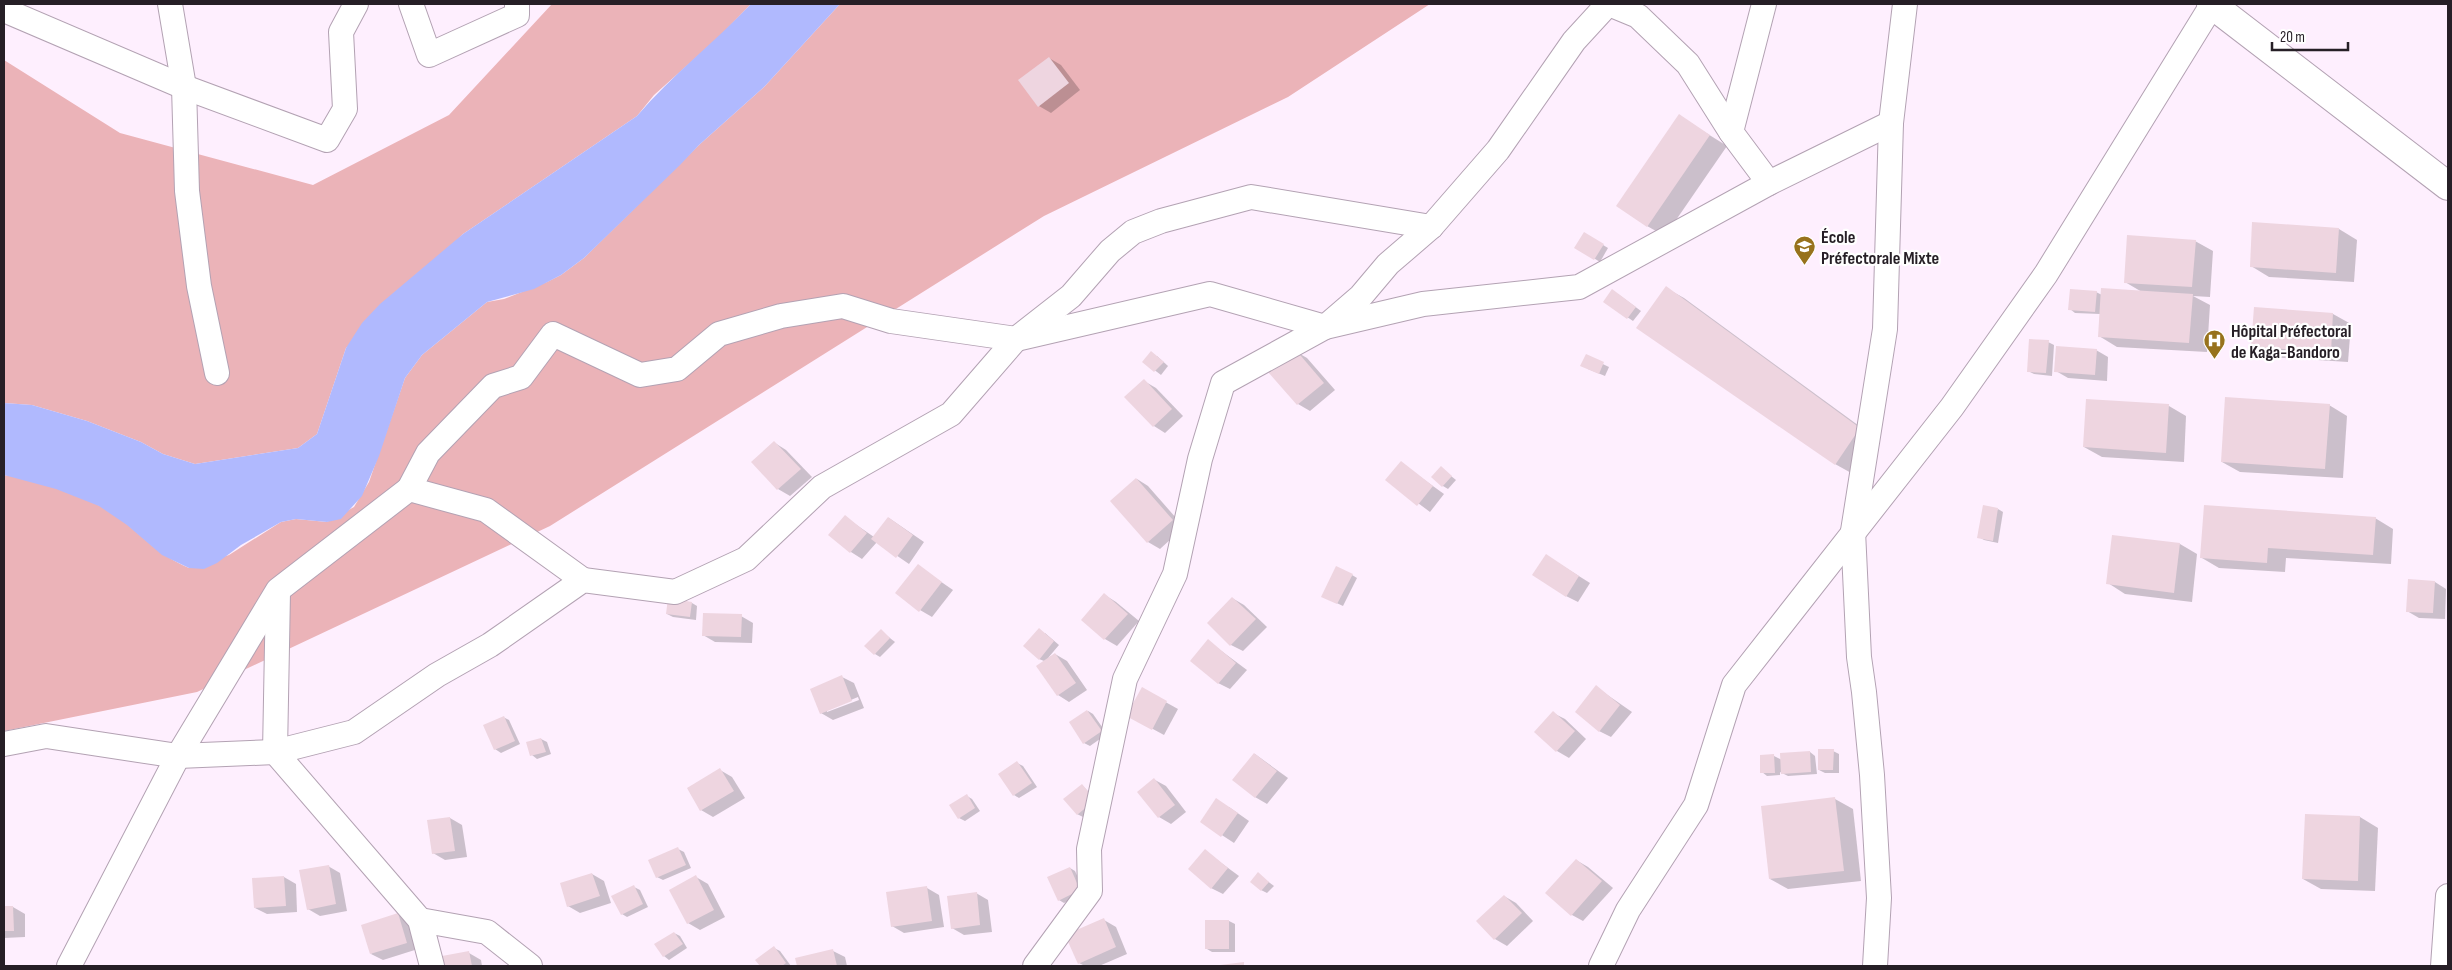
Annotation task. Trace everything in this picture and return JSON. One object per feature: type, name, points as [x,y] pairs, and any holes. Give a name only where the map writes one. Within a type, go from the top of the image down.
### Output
[{"type":"main road","points":[[2211,4],[2448,186]]},
{"type":"street","points":[[170,4],[184,87],[188,191],[199,286],[217,373]]},
{"type":"street","points":[[4,10],[184,87],[327,140],[345,109],[341,32],[356,4]]},
{"type":"street","points":[[411,4],[429,55],[517,15],[517,4]]},
{"type":"street","points":[[1035,966],[1090,891],[1089,849],[1124,679],[1175,574],[1200,459],[1223,382],[1325,327],[1360,296],[1388,264],[1431,227],[1498,150],[1574,40],[1608,4],[1638,16],[1688,64],[1731,132],[1769,183]]},
{"type":"street","points":[[1731,132],[1764,4]]},
{"type":"street","points":[[1875,966],[1879,898],[1872,775],[1864,692],[1858,657],[1853,531],[1885,329],[1891,123],[1905,4]]},
{"type":"street","points":[[1601,966],[1628,910],[1696,805],[1734,685],[1952,406],[2046,274],[2211,4]]},
{"type":"street","points":[[69,966],[178,756],[278,590],[409,489],[428,453],[493,386],[521,377],[553,334],[640,375],[677,370],[719,334],[781,316],[843,306],[891,321],[1016,339],[1210,294],[1325,327],[1423,304],[1579,287],[1769,183],[1891,123]]},
{"type":"street","points":[[409,489],[486,510],[583,580],[675,592],[746,559],[822,487],[951,414],[1016,339],[1071,296],[1110,250],[1133,232],[1161,221],[1251,197],[1431,227]]},
{"type":"street","points":[[4,744],[46,736],[178,756],[275,752],[354,732],[437,675],[490,645],[583,580]]},
{"type":"street","points":[[278,590],[275,752],[420,920],[432,966]]},
{"type":"street","points":[[2443,966],[2448,896]]},
{"type":"street","points":[[420,920],[487,932],[530,966]]},
{"type":"shaded area","points":[[552,4],[751,4],[720,36],[654,95],[637,116],[463,234],[346,348],[317,434],[298,448],[195,464],[163,454],[141,442],[87,421],[32,405],[4,403],[4,60],[120,133],[313,185],[449,115]]},
{"type":"shaded area","points":[[840,4],[1430,4],[1288,97],[1044,216],[550,526],[197,692],[4,731],[4,475],[45,484],[92,502],[115,515],[168,557],[189,568],[229,555],[281,522],[296,519],[327,522],[354,507],[369,482],[405,378],[422,355],[487,302],[504,299],[547,282],[561,275],[584,258],[699,145],[765,86]]},
{"type":"water","points":[[751,4],[840,4],[765,86],[699,145],[584,258],[561,275],[534,289],[487,302],[422,355],[405,378],[379,456],[362,496],[341,519],[327,522],[296,519],[281,522],[241,545],[217,563],[204,569],[189,568],[162,555],[127,525],[99,506],[56,489],[4,475],[4,403],[32,405],[87,421],[141,442],[163,454],[195,464],[298,448],[317,434],[346,348],[362,323],[380,304],[463,234],[637,116],[664,87]]},
{"type":"building","points":[[1049,57],[1069,83],[1038,107],[1018,80]]},
{"type":"building","points":[[1679,114],[1710,135],[1647,227],[1616,206]]},
{"type":"building","points":[[2252,222],[2339,228],[2336,273],[2250,267]]},
{"type":"building","points":[[1584,232],[1604,244],[1594,260],[1574,248]]},
{"type":"building","points":[[2127,235],[2196,240],[2192,287],[2124,283]]},
{"type":"building","points":[[1666,286],[1860,428],[1835,465],[1636,328]]},
{"type":"building","points":[[2101,288],[2193,294],[2189,343],[2098,337]]},
{"type":"building","points":[[1612,289],[1636,307],[1627,319],[1603,302]]},
{"type":"building","points":[[2070,289],[2097,291],[2095,312],[2068,310]]},
{"type":"building","points":[[2254,307],[2333,313],[2331,352],[2251,347]]},
{"type":"building","points":[[2029,339],[2049,340],[2046,373],[2027,372]]},
{"type":"building","points":[[2056,346],[2097,349],[2095,375],[2054,372]]},
{"type":"building","points":[[1295,349],[1324,383],[1297,405],[1268,372]]},
{"type":"building","points":[[1151,351],[1164,362],[1154,372],[1142,362]]},
{"type":"building","points":[[1586,354],[1604,362],[1599,374],[1580,366]]},
{"type":"building","points":[[1144,379],[1172,409],[1153,427],[1124,397]]},
{"type":"building","points":[[2225,397],[2330,404],[2325,469],[2221,462]]},
{"type":"building","points":[[2086,399],[2169,404],[2166,453],[2083,447]]},
{"type":"building","points":[[774,441],[801,469],[777,490],[751,462]]},
{"type":"building","points":[[1401,461],[1433,486],[1417,506],[1385,480]]},
{"type":"building","points":[[1441,466],[1452,476],[1442,487],[1431,477]]},
{"type":"building","points":[[1136,478],[1173,520],[1147,543],[1110,501]]},
{"type":"building","points":[[1983,505],[1998,508],[1993,541],[1977,538]]},
{"type":"building","points":[[2204,505],[2376,517],[2373,555],[2268,548],[2267,563],[2200,558]]},
{"type":"building","points":[[845,515],[867,533],[850,553],[828,535]]},
{"type":"building","points":[[888,517],[913,535],[896,558],[871,539]]},
{"type":"building","points":[[2112,535],[2180,543],[2174,593],[2106,584]]},
{"type":"building","points":[[1546,554],[1579,576],[1566,597],[1532,575]]},
{"type":"building","points":[[918,564],[942,582],[919,612],[895,593]]},
{"type":"building","points":[[1336,566],[1353,574],[1337,604],[1321,597]]},
{"type":"building","points":[[2408,579],[2435,581],[2433,613],[2406,612]]},
{"type":"building","points":[[1104,593],[1128,614],[1104,640],[1081,620]]},
{"type":"building","points":[[1232,597],[1256,619],[1230,646],[1207,623]]},
{"type":"building","points":[[668,598],[692,602],[690,617],[666,614]]},
{"type":"building","points":[[703,613],[742,614],[741,637],[702,636]]},
{"type":"building","points":[[1039,628],[1054,641],[1039,660],[1023,646]]},
{"type":"building","points":[[881,629],[890,638],[874,655],[864,646]]},
{"type":"building","points":[[1208,639],[1236,663],[1218,684],[1190,661]]},
{"type":"building","points":[[1055,653],[1076,683],[1057,696],[1036,666]]},
{"type":"building","points":[[842,675],[852,701],[820,714],[810,689]]},
{"type":"building","points":[[1596,685],[1620,705],[1599,732],[1575,712]]},
{"type":"building","points":[[1142,687],[1167,701],[1152,730],[1126,716]]},
{"type":"building","points":[[1087,710],[1102,731],[1083,744],[1069,722]]},
{"type":"building","points":[[1553,711],[1575,731],[1556,752],[1534,732]]},
{"type":"building","points":[[504,716],[515,741],[494,750],[483,725]]},
{"type":"building","points":[[541,738],[546,752],[530,756],[526,742]]},
{"type":"building","points":[[1818,749],[1834,749],[1833,770],[1818,770]]},
{"type":"building","points":[[1810,751],[1811,772],[1781,774],[1780,753]]},
{"type":"building","points":[[1254,753],[1277,771],[1255,798],[1232,780]]},
{"type":"building","points":[[1774,754],[1775,773],[1760,773],[1760,755]]},
{"type":"building","points":[[1017,761],[1032,783],[1013,796],[998,774]]},
{"type":"building","points":[[720,768],[734,791],[700,811],[687,788]]},
{"type":"building","points":[[1154,778],[1175,805],[1158,818],[1137,792]]},
{"type":"building","points":[[1082,784],[1095,800],[1077,815],[1063,799]]},
{"type":"building","points":[[967,794],[975,808],[958,819],[949,805]]},
{"type":"building","points":[[1835,797],[1844,871],[1769,879],[1761,806]]},
{"type":"building","points":[[1216,798],[1238,813],[1221,837],[1200,822]]},
{"type":"building","points":[[2305,814],[2360,816],[2358,881],[2302,879]]},
{"type":"building","points":[[450,817],[455,851],[432,854],[427,820]]},
{"type":"building","points":[[678,847],[686,865],[656,878],[648,860]]},
{"type":"building","points":[[1205,849],[1228,868],[1211,889],[1188,869]]},
{"type":"building","points":[[1576,859],[1602,881],[1571,916],[1545,893]]},
{"type":"building","points":[[329,865],[336,904],[307,910],[299,870]]},
{"type":"building","points":[[1070,867],[1080,890],[1058,901],[1047,877]]},
{"type":"building","points":[[1258,872],[1269,882],[1261,891],[1250,882]]},
{"type":"building","points":[[592,873],[600,896],[567,907],[560,883]]},
{"type":"building","points":[[696,875],[714,910],[687,924],[669,890]]},
{"type":"building","points":[[284,876],[286,906],[254,908],[252,878]]},
{"type":"building","points":[[634,885],[643,904],[621,915],[611,896]]},
{"type":"building","points":[[927,886],[932,921],[891,927],[886,892]]},
{"type":"building","points":[[977,892],[980,925],[951,929],[947,896]]},
{"type":"building","points":[[1504,895],[1522,913],[1494,940],[1476,921]]},
{"type":"building","points":[[4,906],[13,906],[14,931],[4,931]]},
{"type":"building","points":[[398,913],[407,943],[370,954],[361,925]]},
{"type":"building","points":[[1104,918],[1116,947],[1078,964],[1065,935]]},
{"type":"building","points":[[1205,920],[1229,920],[1229,949],[1205,949]]},
{"type":"building","points":[[674,932],[683,944],[663,957],[654,944]]},
{"type":"building","points":[[774,946],[786,963],[782,966],[760,966],[755,960]]},
{"type":"building","points":[[833,949],[837,966],[797,966],[795,958]]},
{"type":"building","points":[[469,951],[472,966],[444,966],[442,956]]},
{"type":"building","points":[[1244,962],[1244,966],[1220,966],[1220,965]]},
{"type":"place","name":"École Préfectorale Mixte","points":[[1805,266]]},
{"type":"place","name":"Hôpital Préfectoral de Kaga-Bandoro","points":[[2215,360]]}]
